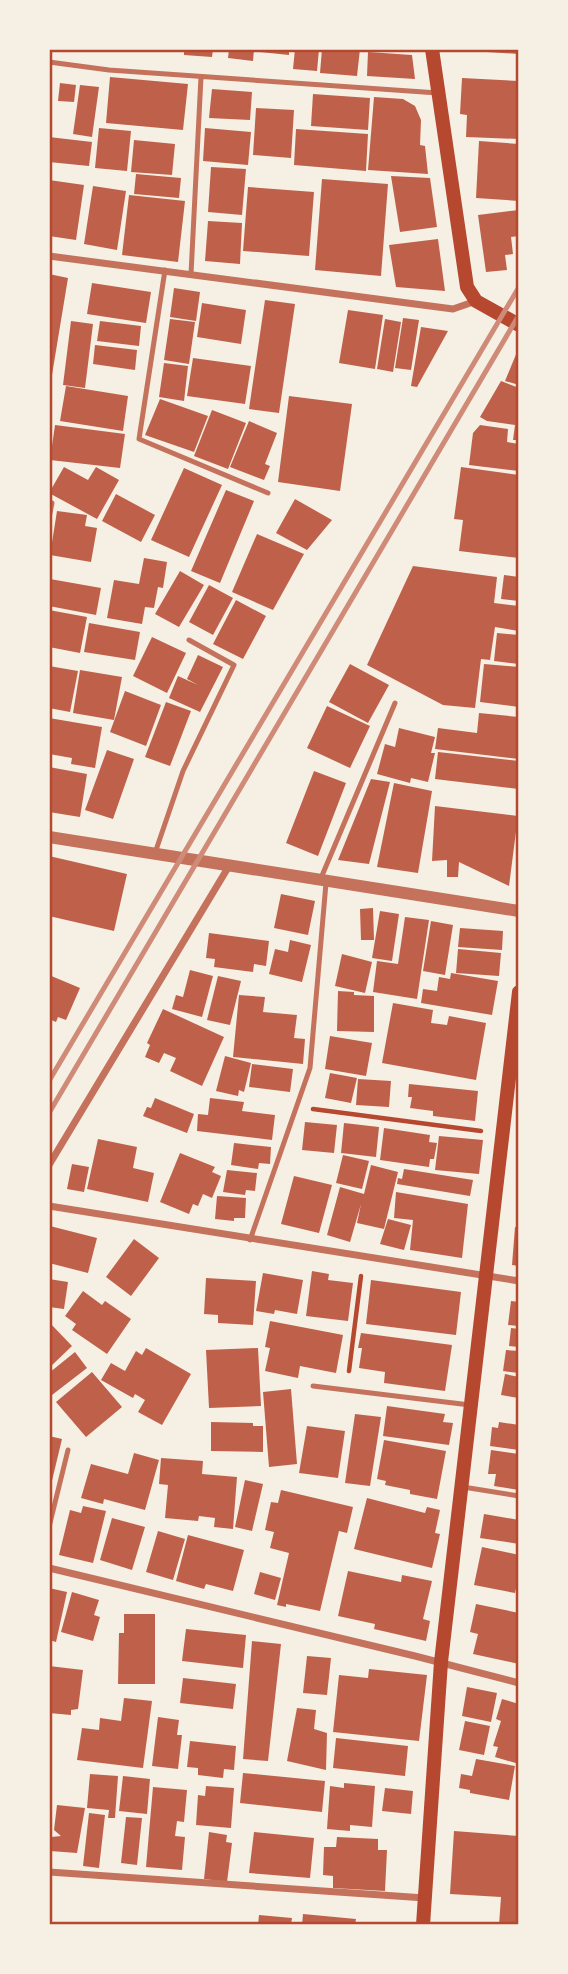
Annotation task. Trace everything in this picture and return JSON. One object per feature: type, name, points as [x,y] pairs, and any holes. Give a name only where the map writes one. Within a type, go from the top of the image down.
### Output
[{"type":"main road","points":[[432,49],[467,287],[476,301],[519,325]]},
{"type":"main road","points":[[423,1925],[441,1662],[503,1133],[514,1097],[519,992]]},
{"type":"street","points":[[49,256],[453,309],[476,301]]},
{"type":"street","points":[[49,837],[519,912]]},
{"type":"street","points":[[49,1165],[230,865]]},
{"type":"street","points":[[49,1206],[519,1281]]},
{"type":"street","points":[[49,1568],[519,1683]]},
{"type":"street","points":[[49,1872],[425,1898]]},
{"type":"lane","points":[[49,62],[109,69],[438,93]]},
{"type":"lane","points":[[191,274],[201,76]]},
{"type":"lane","points":[[165,270],[139,439],[268,493]]},
{"type":"lane","points":[[49,503],[49,518]]},
{"type":"lane","points":[[154,855],[183,771],[234,665],[189,640]]},
{"type":"lane","points":[[250,1240],[310,1068],[323,880],[395,703]]},
{"type":"lane","points":[[313,1386],[470,1405]]},
{"type":"lane","points":[[49,1527],[68,1450]]},
{"type":"lane","points":[[461,1486],[519,1496]]},
{"type":"path","points":[[297,1107],[503,1133]]},
{"type":"path","points":[[346,1390],[364,1257]]},
{"type":"building","points":[[184,49],[213,49],[212,57],[184,55]]},
{"type":"building","points":[[229,49],[254,49],[253,61],[228,58]]},
{"type":"building","points":[[261,49],[289,49],[289,55],[260,52]]},
{"type":"building","points":[[295,49],[319,49],[317,71],[293,69]]},
{"type":"building","points":[[322,49],[360,49],[357,76],[320,73]]},
{"type":"building","points":[[519,49],[519,54],[472,51]]},
{"type":"building","points":[[368,52],[412,55],[415,79],[367,76]]},
{"type":"building","points":[[110,77],[188,84],[183,130],[106,123]]},
{"type":"building","points":[[462,78],[519,81],[519,139],[466,137],[467,115],[460,114]]},
{"type":"building","points":[[60,83],[76,85],[74,102],[58,101]]},
{"type":"building","points":[[80,85],[99,87],[92,137],[73,134]]},
{"type":"building","points":[[212,89],[252,92],[250,120],[209,118]]},
{"type":"building","points":[[313,94],[370,98],[368,130],[311,126]]},
{"type":"building","points":[[374,97],[403,99],[415,106],[421,120],[420,145],[425,146],[428,174],[368,170]]},
{"type":"building","points":[[256,108],[294,110],[291,158],[253,155]]},
{"type":"building","points":[[99,128],[131,131],[127,171],[95,168]]},
{"type":"building","points":[[205,128],[251,132],[248,165],[203,161]]},
{"type":"building","points":[[296,129],[368,134],[366,171],[294,165]]},
{"type":"building","points":[[49,137],[92,142],[89,166],[49,162]]},
{"type":"building","points":[[134,140],[175,144],[172,175],[131,172]]},
{"type":"building","points":[[479,141],[519,144],[519,201],[476,198]]},
{"type":"building","points":[[211,167],[246,169],[242,215],[208,212]]},
{"type":"building","points":[[136,174],[181,178],[179,198],[134,194]]},
{"type":"building","points":[[391,176],[430,178],[437,227],[400,232]]},
{"type":"building","points":[[322,179],[388,184],[381,276],[315,270]]},
{"type":"building","points":[[49,180],[84,185],[76,240],[49,236]]},
{"type":"building","points":[[93,186],[126,191],[117,250],[84,244]]},
{"type":"building","points":[[248,187],[314,192],[309,256],[243,251]]},
{"type":"building","points":[[129,195],[185,201],[178,262],[122,255]]},
{"type":"building","points":[[519,210],[519,236],[511,237],[513,254],[505,255],[507,270],[486,272],[478,215]]},
{"type":"building","points":[[208,221],[242,223],[240,264],[205,261]]},
{"type":"building","points":[[438,239],[445,291],[396,287],[389,245]]},
{"type":"building","points":[[49,274],[68,278],[50,387],[49,386]]},
{"type":"building","points":[[92,283],[151,292],[146,323],[87,314]]},
{"type":"building","points":[[174,288],[200,292],[196,321],[170,317]]},
{"type":"building","points":[[265,300],[295,304],[279,413],[249,409]]},
{"type":"building","points":[[202,303],[246,310],[241,344],[197,337]]},
{"type":"building","points":[[348,310],[383,315],[375,369],[339,363]]},
{"type":"building","points":[[403,318],[419,320],[411,370],[395,368]]},
{"type":"building","points":[[170,319],[195,322],[189,364],[164,360]]},
{"type":"building","points":[[385,319],[401,322],[393,372],[377,369]]},
{"type":"building","points":[[71,321],[93,324],[85,388],[63,385]]},
{"type":"building","points":[[100,321],[141,326],[139,346],[97,341]]},
{"type":"building","points":[[421,327],[448,331],[417,387],[411,386]]},
{"type":"building","points":[[95,345],[137,350],[135,370],[93,364]]},
{"type":"building","points":[[517,352],[519,353],[519,385],[505,381]]},
{"type":"building","points":[[193,358],[251,366],[245,404],[187,396]]},
{"type":"building","points":[[164,363],[188,366],[184,401],[159,397]]},
{"type":"building","points":[[501,381],[519,388],[519,440],[513,440],[515,425],[487,421],[480,417]]},
{"type":"building","points":[[66,386],[128,396],[123,431],[60,421]]},
{"type":"building","points":[[289,396],[352,404],[340,491],[278,482]]},
{"type":"building","points":[[160,399],[208,416],[194,452],[145,435]]},
{"type":"building","points":[[212,410],[246,423],[228,469],[194,456]]},
{"type":"building","points":[[249,421],[277,433],[265,464],[270,466],[264,480],[230,467]]},
{"type":"building","points":[[55,425],[125,434],[120,468],[50,460]]},
{"type":"building","points":[[480,425],[508,429],[507,442],[519,444],[519,471],[469,465],[473,433]]},
{"type":"building","points":[[64,467],[88,480],[96,467],[119,480],[97,519],[49,493]]},
{"type":"building","points":[[461,467],[519,475],[519,558],[459,551],[463,520],[454,519]]},
{"type":"building","points":[[184,468],[222,485],[189,557],[151,540]]},
{"type":"building","points":[[226,490],[254,501],[220,583],[191,571]]},
{"type":"building","points":[[116,494],[155,515],[141,542],[102,521]]},
{"type":"building","points":[[295,499],[332,520],[307,550],[276,533]]},
{"type":"building","points":[[57,511],[87,515],[85,526],[97,528],[91,562],[50,555]]},
{"type":"building","points":[[257,534],[304,554],[273,610],[232,592]]},
{"type":"building","points":[[144,558],[167,562],[163,588],[158,587],[154,608],[145,607],[142,624],[107,618],[114,580],[139,584]]},
{"type":"building","points":[[413,566],[497,577],[494,603],[519,606],[519,631],[495,627],[490,660],[481,659],[475,708],[443,705],[367,665]]},
{"type":"building","points":[[180,571],[204,585],[179,627],[155,614]]},
{"type":"building","points":[[504,575],[519,577],[519,601],[501,599]]},
{"type":"building","points":[[50,579],[101,588],[96,615],[49,606]]},
{"type":"building","points":[[209,585],[233,598],[213,635],[189,622]]},
{"type":"building","points":[[236,600],[266,616],[243,659],[213,644]]},
{"type":"building","points":[[49,610],[87,617],[80,653],[49,647]]},
{"type":"building","points":[[89,623],[140,632],[135,660],[84,652]]},
{"type":"building","points":[[497,633],[519,635],[519,664],[494,661]]},
{"type":"building","points":[[152,637],[186,653],[167,693],[133,676]]},
{"type":"building","points":[[198,655],[223,667],[200,712],[169,698],[178,676],[198,685],[187,679]]},
{"type":"building","points":[[350,664],[389,685],[368,723],[329,702]]},
{"type":"building","points":[[484,664],[519,667],[519,707],[480,702]]},
{"type":"building","points":[[49,666],[78,671],[70,712],[49,708]]},
{"type":"building","points":[[80,670],[122,677],[114,720],[73,713]]},
{"type":"building","points":[[125,691],[161,705],[146,746],[110,732]]},
{"type":"building","points":[[166,702],[191,711],[170,766],[145,757]]},
{"type":"building","points":[[327,706],[370,726],[350,768],[307,748]]},
{"type":"building","points":[[479,713],[519,717],[519,759],[435,749],[438,728],[477,733]]},
{"type":"building","points":[[49,718],[102,727],[95,768],[71,764],[72,758],[49,754]]},
{"type":"building","points":[[399,728],[435,737],[431,753],[435,753],[428,782],[411,778],[410,783],[377,774],[385,744],[395,747]]},
{"type":"building","points":[[107,750],[134,759],[113,819],[85,810]]},
{"type":"building","points":[[438,752],[519,761],[519,789],[435,779]]},
{"type":"building","points":[[49,767],[87,774],[80,817],[49,812]]},
{"type":"building","points":[[314,771],[346,783],[318,856],[286,843]]},
{"type":"building","points":[[371,779],[390,782],[369,864],[338,860]]},
{"type":"building","points":[[394,783],[432,791],[418,873],[377,867]]},
{"type":"building","points":[[435,806],[518,816],[509,886],[459,862],[458,877],[447,877],[447,860],[432,861]]},
{"type":"building","points":[[49,856],[127,874],[114,931],[49,916]]},
{"type":"building","points":[[281,894],[315,901],[308,935],[274,928]]},
{"type":"building","points":[[373,908],[374,940],[361,940],[360,909]]},
{"type":"building","points":[[380,911],[399,914],[392,961],[372,958]]},
{"type":"building","points":[[405,917],[429,920],[417,999],[373,992],[377,961],[398,964]]},
{"type":"building","points":[[431,921],[453,925],[445,975],[423,971]]},
{"type":"building","points":[[460,928],[503,931],[502,950],[458,947]]},
{"type":"building","points":[[209,933],[269,941],[266,966],[254,964],[253,972],[214,967],[215,959],[206,958]]},
{"type":"building","points":[[290,940],[311,945],[302,982],[269,974],[275,949],[288,952]]},
{"type":"building","points":[[458,949],[501,953],[499,976],[456,973]]},
{"type":"building","points":[[342,954],[372,962],[365,993],[335,986]]},
{"type":"building","points":[[190,970],[213,976],[202,1017],[172,1009],[176,995],[183,997]]},
{"type":"building","points":[[451,973],[498,981],[492,1015],[421,1003],[423,989],[437,991],[439,977],[450,979]]},
{"type":"building","points":[[49,975],[80,988],[66,1020],[58,1017],[56,1022],[49,1019]]},
{"type":"building","points":[[218,976],[241,981],[230,1025],[207,1020]]},
{"type":"building","points":[[338,991],[374,996],[374,1032],[337,1031]]},
{"type":"building","points":[[239,995],[265,997],[263,1012],[297,1015],[294,1038],[305,1039],[303,1064],[233,1057]]},
{"type":"building","points":[[393,1003],[433,1010],[431,1023],[447,1025],[449,1016],[486,1023],[476,1080],[382,1063]]},
{"type":"building","points":[[163,1009],[224,1037],[202,1086],[170,1071],[176,1058],[164,1053],[159,1063],[145,1057],[150,1045],[147,1043]]},
{"type":"building","points":[[330,1036],[372,1043],[366,1076],[325,1069]]},
{"type":"building","points":[[225,1056],[251,1063],[244,1092],[239,1090],[238,1096],[216,1091]]},
{"type":"building","points":[[252,1064],[293,1069],[290,1092],[249,1087]]},
{"type":"building","points":[[330,1073],[357,1078],[351,1103],[325,1098]]},
{"type":"building","points":[[358,1079],[391,1081],[389,1107],[356,1105]]},
{"type":"building","points":[[409,1084],[478,1091],[475,1121],[433,1116],[433,1111],[410,1108],[412,1097],[408,1097]]},
{"type":"building","points":[[155,1098],[194,1114],[187,1133],[143,1116],[147,1107],[151,1108]]},
{"type":"building","points":[[210,1098],[244,1102],[242,1111],[275,1115],[272,1140],[197,1131],[198,1114],[208,1115]]},
{"type":"building","points":[[305,1122],[337,1125],[334,1153],[302,1150]]},
{"type":"building","points":[[344,1123],[379,1127],[376,1157],[341,1153]]},
{"type":"building","points":[[384,1128],[430,1135],[429,1142],[437,1143],[434,1159],[430,1159],[429,1167],[380,1160]]},
{"type":"building","points":[[439,1136],[483,1140],[479,1174],[435,1170]]},
{"type":"building","points":[[98,1139],[137,1147],[133,1168],[154,1173],[148,1202],[87,1189]]},
{"type":"building","points":[[234,1143],[271,1147],[270,1164],[259,1163],[258,1169],[231,1165]]},
{"type":"building","points":[[180,1153],[215,1167],[212,1172],[221,1176],[212,1198],[203,1194],[198,1206],[193,1204],[189,1214],[160,1202]]},
{"type":"building","points":[[343,1155],[369,1161],[362,1189],[336,1183]]},
{"type":"building","points":[[72,1164],[89,1167],[84,1192],[67,1189]]},
{"type":"building","points":[[371,1165],[398,1172],[384,1229],[357,1223],[361,1204],[350,1242],[327,1235],[340,1187],[364,1194]]},
{"type":"building","points":[[404,1169],[473,1180],[470,1196],[397,1184],[398,1178],[402,1179]]},
{"type":"building","points":[[227,1170],[257,1173],[255,1191],[246,1190],[245,1195],[223,1192]]},
{"type":"building","points":[[294,1176],[332,1185],[319,1233],[281,1224]]},
{"type":"building","points":[[396,1192],[468,1204],[462,1258],[410,1250],[413,1220],[394,1218]]},
{"type":"building","points":[[217,1196],[246,1198],[245,1218],[234,1218],[234,1221],[215,1219]]},
{"type":"building","points":[[388,1219],[411,1225],[404,1250],[380,1244]]},
{"type":"building","points":[[50,1226],[97,1238],[88,1273],[49,1263]]},
{"type":"building","points":[[515,1227],[519,1228],[519,1266],[512,1265]]},
{"type":"building","points":[[134,1239],[159,1258],[131,1296],[106,1277]]},
{"type":"building","points":[[312,1271],[329,1274],[328,1280],[353,1283],[348,1321],[306,1316]]},
{"type":"building","points":[[263,1273],[303,1280],[297,1314],[275,1310],[274,1314],[256,1311]]},
{"type":"building","points":[[206,1278],[256,1281],[253,1325],[218,1323],[218,1315],[204,1314]]},
{"type":"building","points":[[49,1279],[68,1282],[64,1309],[49,1307]]},
{"type":"building","points":[[371,1280],[461,1292],[456,1335],[366,1324]]},
{"type":"building","points":[[83,1291],[102,1305],[105,1301],[131,1319],[107,1354],[72,1330],[76,1324],[65,1316]]},
{"type":"building","points":[[511,1301],[519,1302],[519,1326],[508,1325]]},
{"type":"building","points":[[270,1321],[343,1335],[336,1373],[300,1366],[298,1378],[265,1371],[270,1348],[265,1347]]},
{"type":"building","points":[[49,1322],[72,1346],[49,1368]]},
{"type":"building","points":[[511,1328],[519,1329],[519,1347],[509,1346]]},
{"type":"building","points":[[361,1333],[452,1345],[445,1391],[384,1383],[385,1372],[359,1368],[362,1348],[358,1348]]},
{"type":"building","points":[[146,1348],[191,1374],[162,1425],[138,1412],[145,1400],[135,1394],[133,1398],[101,1380],[111,1363],[125,1371],[136,1351],[142,1355]]},
{"type":"building","points":[[258,1348],[261,1406],[209,1408],[206,1350]]},
{"type":"building","points":[[506,1350],[519,1351],[519,1373],[503,1371]]},
{"type":"building","points":[[75,1352],[87,1368],[52,1395],[49,1391],[49,1373]]},
{"type":"building","points":[[92,1372],[122,1407],[86,1437],[56,1402]]},
{"type":"building","points":[[505,1374],[519,1377],[519,1398],[501,1395]]},
{"type":"building","points":[[291,1389],[297,1464],[269,1467],[263,1392]]},
{"type":"building","points":[[387,1406],[445,1414],[443,1422],[453,1423],[449,1445],[383,1436]]},
{"type":"building","points":[[355,1414],[381,1417],[370,1486],[345,1483]]},
{"type":"building","points":[[211,1422],[253,1423],[253,1426],[263,1426],[263,1452],[211,1451]]},
{"type":"building","points":[[499,1422],[519,1425],[519,1450],[490,1446],[492,1427],[498,1428]]},
{"type":"building","points":[[307,1426],[345,1431],[338,1478],[299,1473]]},
{"type":"building","points":[[49,1436],[62,1439],[50,1489],[49,1489]]},
{"type":"building","points":[[384,1440],[446,1451],[437,1499],[410,1494],[410,1490],[385,1485],[386,1481],[377,1479]]},
{"type":"building","points":[[491,1450],[519,1454],[519,1490],[494,1486],[496,1474],[488,1474]]},
{"type":"building","points":[[134,1453],[159,1460],[145,1510],[104,1499],[103,1504],[81,1498],[91,1464],[128,1474]]},
{"type":"building","points":[[161,1458],[203,1461],[202,1474],[237,1477],[233,1529],[214,1527],[215,1518],[199,1516],[198,1521],[165,1518],[168,1485],[159,1484]]},
{"type":"building","points":[[245,1480],[263,1484],[252,1531],[235,1527]]},
{"type":"building","points":[[281,1490],[353,1507],[347,1533],[339,1531],[320,1611],[286,1604],[286,1607],[277,1605],[289,1553],[270,1548],[274,1532],[265,1530],[271,1502],[278,1503]]},
{"type":"building","points":[[367,1498],[425,1513],[427,1507],[440,1510],[435,1533],[440,1534],[432,1568],[354,1549]]},
{"type":"building","points":[[83,1506],[106,1511],[93,1563],[59,1555],[70,1510],[81,1513]]},
{"type":"building","points":[[484,1514],[519,1520],[519,1544],[480,1538]]},
{"type":"building","points":[[112,1518],[145,1527],[132,1570],[100,1560]]},
{"type":"building","points":[[158,1531],[185,1539],[173,1580],[146,1572]]},
{"type":"building","points":[[188,1535],[244,1550],[233,1591],[206,1584],[204,1589],[176,1581]]},
{"type":"building","points":[[482,1547],[519,1555],[515,1593],[474,1585]]},
{"type":"building","points":[[348,1571],[401,1582],[402,1575],[432,1581],[423,1619],[430,1621],[426,1641],[374,1629],[375,1624],[338,1616]]},
{"type":"building","points":[[260,1572],[281,1578],[275,1600],[254,1594]]},
{"type":"building","points":[[49,1588],[67,1592],[56,1642],[49,1640]]},
{"type":"building","points":[[72,1592],[99,1600],[94,1615],[100,1617],[93,1641],[61,1632]]},
{"type":"building","points":[[476,1604],[519,1613],[519,1664],[473,1654],[478,1634],[470,1632]]},
{"type":"building","points":[[124,1614],[155,1614],[155,1684],[118,1684],[119,1633],[124,1633]]},
{"type":"building","points":[[186,1629],[246,1635],[243,1668],[182,1661]]},
{"type":"building","points":[[252,1641],[281,1644],[268,1761],[243,1759]]},
{"type":"building","points":[[307,1656],[331,1658],[327,1695],[303,1693]]},
{"type":"building","points":[[49,1666],[83,1670],[78,1709],[71,1710],[71,1715],[49,1713]]},
{"type":"building","points":[[369,1669],[427,1675],[419,1741],[333,1732],[339,1675],[368,1678]]},
{"type":"building","points":[[183,1678],[236,1684],[233,1709],[180,1703]]},
{"type":"building","points":[[467,1687],[497,1693],[491,1722],[462,1716]]},
{"type":"building","points":[[124,1698],[152,1701],[143,1768],[77,1760],[82,1728],[99,1730],[100,1718],[121,1721]]},
{"type":"building","points":[[502,1699],[519,1704],[519,1764],[495,1757],[498,1747],[493,1746],[501,1721],[496,1719]]},
{"type":"building","points":[[297,1708],[316,1710],[314,1729],[327,1733],[326,1770],[287,1761]]},
{"type":"building","points":[[158,1717],[179,1720],[177,1735],[182,1735],[178,1769],[152,1766]]},
{"type":"building","points":[[465,1721],[490,1726],[484,1755],[459,1750]]},
{"type":"building","points":[[336,1738],[408,1746],[405,1776],[333,1768]]},
{"type":"building","points":[[190,1741],[236,1746],[234,1770],[224,1769],[223,1778],[198,1775],[198,1768],[187,1767]]},
{"type":"building","points":[[476,1759],[515,1766],[509,1800],[470,1793],[470,1790],[459,1788],[461,1774],[472,1776]]},
{"type":"building","points":[[243,1773],[325,1781],[322,1812],[240,1803]]},
{"type":"building","points":[[90,1774],[118,1776],[115,1818],[108,1818],[109,1810],[87,1808]]},
{"type":"building","points":[[123,1776],[150,1779],[147,1814],[119,1811]]},
{"type":"building","points":[[344,1783],[375,1786],[372,1827],[350,1825],[350,1831],[327,1829],[330,1786],[344,1788]]},
{"type":"building","points":[[206,1786],[234,1788],[231,1828],[196,1825],[198,1795],[205,1796]]},
{"type":"building","points":[[153,1787],[187,1790],[184,1822],[177,1821],[175,1836],[185,1837],[182,1870],[146,1867]]},
{"type":"building","points":[[385,1788],[413,1791],[411,1814],[382,1811]]},
{"type":"building","points":[[57,1805],[85,1808],[77,1853],[50,1851],[51,1837],[61,1836],[54,1830]]},
{"type":"building","points":[[89,1813],[105,1815],[99,1868],[83,1866]]},
{"type":"building","points":[[126,1817],[142,1818],[137,1865],[121,1863]]},
{"type":"building","points":[[454,1831],[519,1836],[519,1925],[499,1925],[501,1897],[450,1894]]},
{"type":"building","points":[[209,1832],[227,1835],[226,1842],[232,1843],[227,1882],[204,1879]]},
{"type":"building","points":[[254,1832],[314,1838],[310,1878],[249,1873]]},
{"type":"building","points":[[337,1837],[378,1839],[378,1850],[387,1850],[385,1891],[333,1888],[333,1876],[323,1875],[324,1847],[336,1847]]},
{"type":"building","points":[[303,1914],[356,1919],[355,1925],[302,1925]]},
{"type":"building","points":[[259,1915],[292,1918],[291,1925],[258,1925]]},
{"type":"railway","points":[[49,1081],[519,287]]},
{"type":"railway","points":[[49,1113],[519,315]]}]
